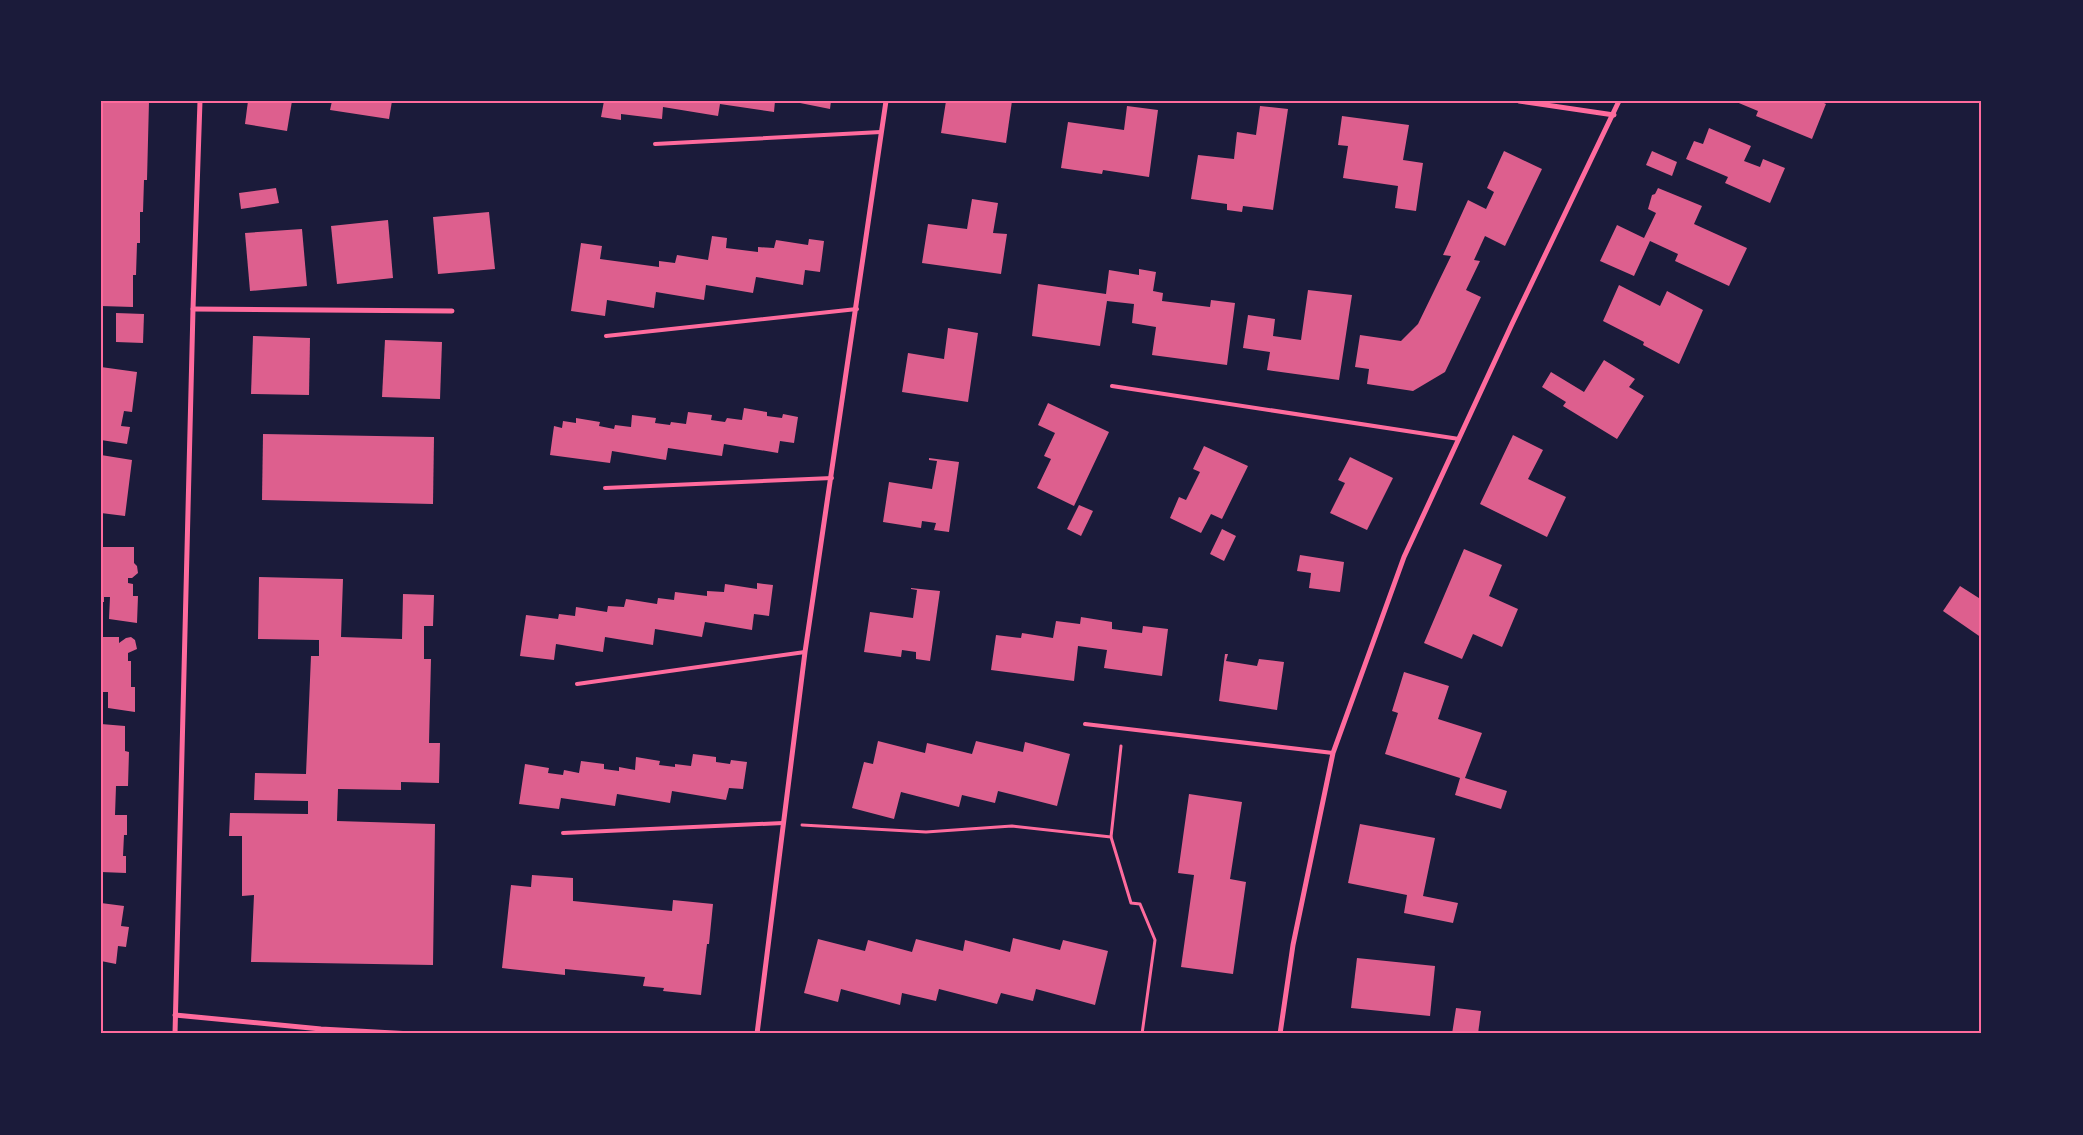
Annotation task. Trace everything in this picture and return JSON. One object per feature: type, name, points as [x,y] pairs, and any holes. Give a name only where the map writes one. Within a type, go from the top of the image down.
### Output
[{"type":"street","points":[[175,1034],[200,101]]},
{"type":"street","points":[[757,1034],[805,652],[857,309],[886,101]]},
{"type":"street","points":[[1519,101],[1614,115]]},
{"type":"street","points":[[1280,1034],[1293,945],[1334,753],[1404,557],[1619,101]]},
{"type":"street","points":[[193,309],[452,311]]},
{"type":"street","points":[[175,1015],[321,1029],[412,1034]]},
{"type":"lane","points":[[655,144],[881,132]]},
{"type":"lane","points":[[606,336],[857,309]]},
{"type":"lane","points":[[1112,386],[1459,439]]},
{"type":"lane","points":[[605,488],[832,478]]},
{"type":"lane","points":[[578,684],[805,652]]},
{"type":"lane","points":[[1085,724],[1334,753]]},
{"type":"lane","points":[[563,833],[783,823]]},
{"type":"path","points":[[1123,729],[1111,837],[1131,903],[1140,904],[1155,940],[1142,1034]]},
{"type":"path","points":[[783,823],[926,832],[1012,826],[1111,837]]},
{"type":"building","points":[[101,101],[149,101],[147,180],[144,180],[143,212],[140,212],[140,243],[137,243],[136,275],[133,275],[133,307],[101,306]]},
{"type":"building","points":[[248,101],[292,101],[287,131],[245,124]]},
{"type":"building","points":[[332,101],[392,101],[389,119],[330,110]]},
{"type":"building","points":[[604,101],[775,101],[774,112],[720,104],[718,116],[663,107],[662,119],[621,114],[621,120],[601,117]]},
{"type":"building","points":[[790,101],[831,101],[830,109]]},
{"type":"building","points":[[946,101],[1012,101],[1006,143],[941,133]]},
{"type":"building","points":[[1734,101],[1820,101],[1826,104],[1812,139],[1756,116],[1758,111]]},
{"type":"building","points":[[1127,106],[1158,110],[1149,177],[1103,170],[1102,174],[1061,168],[1068,122],[1124,130]]},
{"type":"building","points":[[1260,106],[1288,109],[1273,210],[1243,206],[1242,212],[1227,210],[1227,204],[1191,199],[1198,155],[1234,159],[1237,132],[1256,135]]},
{"type":"building","points":[[1342,116],[1409,125],[1403,160],[1423,163],[1416,211],[1395,208],[1398,186],[1343,178],[1348,146],[1338,145]]},
{"type":"building","points":[[1709,128],[1751,146],[1744,161],[1760,167],[1763,159],[1785,168],[1770,203],[1725,183],[1728,177],[1686,159],[1694,141],[1703,144]]},
{"type":"building","points":[[1504,151],[1542,169],[1505,246],[1485,236],[1474,260],[1480,261],[1466,290],[1481,297],[1445,372],[1413,391],[1367,384],[1369,369],[1355,367],[1360,335],[1401,341],[1418,324],[1451,256],[1443,255],[1468,200],[1486,209],[1494,192],[1487,188]]},
{"type":"building","points":[[1652,151],[1677,162],[1672,176],[1646,165]]},
{"type":"building","points":[[276,188],[279,203],[241,209],[239,193]]},
{"type":"building","points":[[1658,188],[1702,206],[1694,224],[1747,248],[1729,286],[1675,261],[1678,254],[1650,241],[1634,276],[1600,261],[1617,225],[1644,238],[1656,213],[1648,209],[1652,195],[1655,194]]},
{"type":"building","points":[[972,199],[998,203],[993,233],[1007,234],[1001,274],[922,263],[928,224],[967,229]]},
{"type":"building","points":[[489,212],[495,269],[438,274],[433,217]]},
{"type":"building","points":[[388,220],[393,278],[337,284],[331,226]]},
{"type":"building","points":[[302,229],[307,286],[250,291],[245,233]]},
{"type":"building","points":[[712,236],[727,238],[726,248],[758,252],[758,247],[774,248],[776,240],[808,245],[809,239],[824,241],[820,272],[805,270],[803,285],[756,277],[753,293],[706,285],[704,300],[656,292],[654,308],[607,300],[605,316],[571,311],[581,243],[602,246],[600,259],[659,267],[659,261],[675,263],[677,255],[708,260]]},
{"type":"building","points":[[1139,269],[1156,272],[1153,291],[1163,293],[1162,301],[1210,307],[1211,300],[1235,303],[1227,365],[1152,355],[1156,327],[1132,323],[1134,304],[1107,301],[1100,346],[1032,336],[1038,284],[1106,294],[1109,270],[1139,275]]},
{"type":"building","points":[[1619,285],[1660,306],[1667,291],[1703,310],[1679,364],[1643,345],[1644,342],[1603,321]]},
{"type":"building","points":[[1308,290],[1352,295],[1339,380],[1267,370],[1270,352],[1243,348],[1248,315],[1275,319],[1273,336],[1301,340]]},
{"type":"building","points":[[116,313],[144,314],[143,343],[116,342]]},
{"type":"building","points":[[948,328],[978,333],[968,402],[902,392],[908,353],[944,359]]},
{"type":"building","points":[[253,336],[310,338],[309,395],[251,394]]},
{"type":"building","points":[[385,340],[442,342],[440,399],[382,397]]},
{"type":"building","points":[[1604,360],[1635,379],[1629,387],[1644,396],[1617,439],[1563,406],[1566,402],[1542,387],[1551,372],[1584,392]]},
{"type":"building","points":[[101,367],[137,372],[132,412],[124,411],[121,426],[130,427],[127,444],[101,440]]},
{"type":"building","points":[[1048,403],[1109,432],[1074,506],[1037,488],[1051,459],[1044,456],[1055,433],[1038,425]]},
{"type":"building","points":[[744,408],[767,412],[767,416],[782,418],[783,414],[798,417],[794,443],[780,441],[778,453],[724,444],[722,456],[668,448],[666,460],[612,451],[610,463],[550,455],[554,426],[562,428],[563,421],[576,423],[576,418],[600,422],[599,426],[614,429],[615,425],[631,427],[632,415],[656,418],[655,423],[670,425],[671,422],[686,424],[688,412],[712,415],[711,420],[725,422],[727,418],[742,420]]},
{"type":"building","points":[[263,434],[434,437],[433,504],[262,500]]},
{"type":"building","points":[[1513,435],[1543,450],[1528,479],[1566,497],[1547,537],[1480,504]]},
{"type":"building","points":[[1204,446],[1248,466],[1222,519],[1211,514],[1201,533],[1170,518],[1179,497],[1186,500],[1200,472],[1193,469]]},
{"type":"building","points":[[101,455],[132,460],[125,516],[101,513]]},
{"type":"building","points":[[1350,457],[1393,478],[1367,530],[1330,513],[1345,483],[1338,480]]},
{"type":"building","points":[[929,458],[959,462],[949,532],[934,530],[936,523],[922,521],[921,528],[883,522],[889,482],[932,489],[937,461],[929,460]]},
{"type":"building","points":[[1079,505],[1093,511],[1081,536],[1067,529]]},
{"type":"building","points":[[1222,529],[1236,536],[1224,561],[1210,554]]},
{"type":"building","points":[[101,547],[134,547],[134,563],[137,566],[138,573],[132,578],[128,578],[128,583],[133,584],[133,596],[138,596],[137,623],[109,619],[110,597],[104,597],[104,602],[101,602]]},
{"type":"building","points":[[1464,549],[1502,565],[1489,596],[1518,609],[1502,647],[1473,634],[1462,659],[1424,643]]},
{"type":"building","points":[[1300,555],[1344,562],[1340,592],[1309,588],[1311,573],[1297,571]]},
{"type":"building","points":[[259,577],[343,579],[341,637],[402,639],[403,594],[434,595],[433,626],[424,626],[424,659],[431,659],[429,743],[440,743],[439,783],[401,782],[401,790],[338,789],[337,821],[435,824],[433,965],[251,962],[254,895],[242,896],[242,836],[229,836],[230,813],[308,814],[308,801],[254,800],[255,773],[306,774],[311,656],[319,656],[319,640],[258,639]]},
{"type":"building","points":[[757,583],[773,585],[769,616],[754,614],[752,630],[705,622],[702,637],[655,629],[653,645],[605,637],[603,652],[556,644],[554,660],[520,656],[526,615],[558,619],[559,614],[575,616],[576,607],[607,612],[608,606],[624,607],[626,599],[657,604],[658,598],[674,600],[675,592],[707,596],[707,591],[724,592],[725,584],[757,589]]},
{"type":"building","points":[[1960,586],[1982,600],[1982,638],[1943,611]]},
{"type":"building","points":[[911,588],[940,591],[930,661],[916,659],[916,652],[902,650],[901,657],[864,652],[870,612],[913,618],[917,590]]},
{"type":"building","points":[[1081,617],[1112,622],[1112,629],[1142,633],[1143,626],[1168,629],[1162,676],[1104,668],[1107,650],[1078,646],[1074,681],[991,670],[996,635],[1021,638],[1022,633],[1053,638],[1056,621],[1080,624]]},
{"type":"building","points":[[101,637],[119,637],[119,643],[131,637],[135,640],[137,649],[128,653],[128,661],[131,661],[131,687],[135,687],[135,712],[108,708],[108,692],[101,692]]},
{"type":"building","points":[[1225,654],[1228,654],[1226,661],[1257,666],[1259,659],[1284,662],[1277,710],[1219,701]]},
{"type":"building","points":[[1404,672],[1449,686],[1438,719],[1482,733],[1465,778],[1507,791],[1501,809],[1455,795],[1460,778],[1385,754],[1398,713],[1392,711]]},
{"type":"building","points":[[101,724],[125,726],[125,751],[129,752],[128,786],[116,786],[115,815],[127,815],[127,835],[124,835],[123,856],[126,856],[126,873],[101,872]]},
{"type":"building","points":[[878,741],[925,753],[927,743],[972,754],[976,741],[1023,752],[1025,742],[1070,754],[1057,806],[998,791],[995,803],[962,795],[959,807],[901,792],[894,819],[852,808],[864,762],[873,764]]},
{"type":"building","points":[[693,754],[716,757],[716,762],[730,764],[731,760],[747,762],[743,789],[729,788],[726,800],[672,791],[670,803],[617,794],[615,806],[561,798],[559,809],[519,804],[525,764],[549,768],[548,773],[563,775],[564,770],[579,773],[581,761],[604,764],[604,769],[619,771],[619,767],[635,770],[636,757],[660,761],[659,765],[691,766]]},
{"type":"building","points":[[1189,794],[1242,802],[1230,879],[1246,882],[1233,974],[1181,967],[1194,875],[1178,873]]},
{"type":"building","points":[[1360,824],[1435,838],[1423,896],[1458,903],[1453,923],[1404,913],[1407,895],[1348,883]]},
{"type":"building","points":[[532,875],[573,878],[573,901],[672,911],[673,900],[713,904],[701,995],[663,991],[664,988],[643,986],[645,977],[565,969],[565,975],[502,968],[511,885],[531,887]]},
{"type":"building","points":[[101,903],[124,906],[121,926],[129,927],[126,947],[118,946],[116,964],[101,961]]},
{"type":"building","points":[[1013,938],[1060,950],[1063,940],[1108,951],[1095,1005],[1036,989],[1033,1001],[1001,993],[997,1004],[939,989],[936,1001],[902,993],[900,1005],[841,989],[838,1002],[804,993],[818,939],[865,951],[868,940],[912,952],[916,939],[963,951],[965,940],[1010,952]]},
{"type":"building","points":[[1357,958],[1435,966],[1430,1016],[1351,1008]]},
{"type":"building","points":[[1456,1008],[1481,1011],[1478,1034],[1452,1034]]}]
